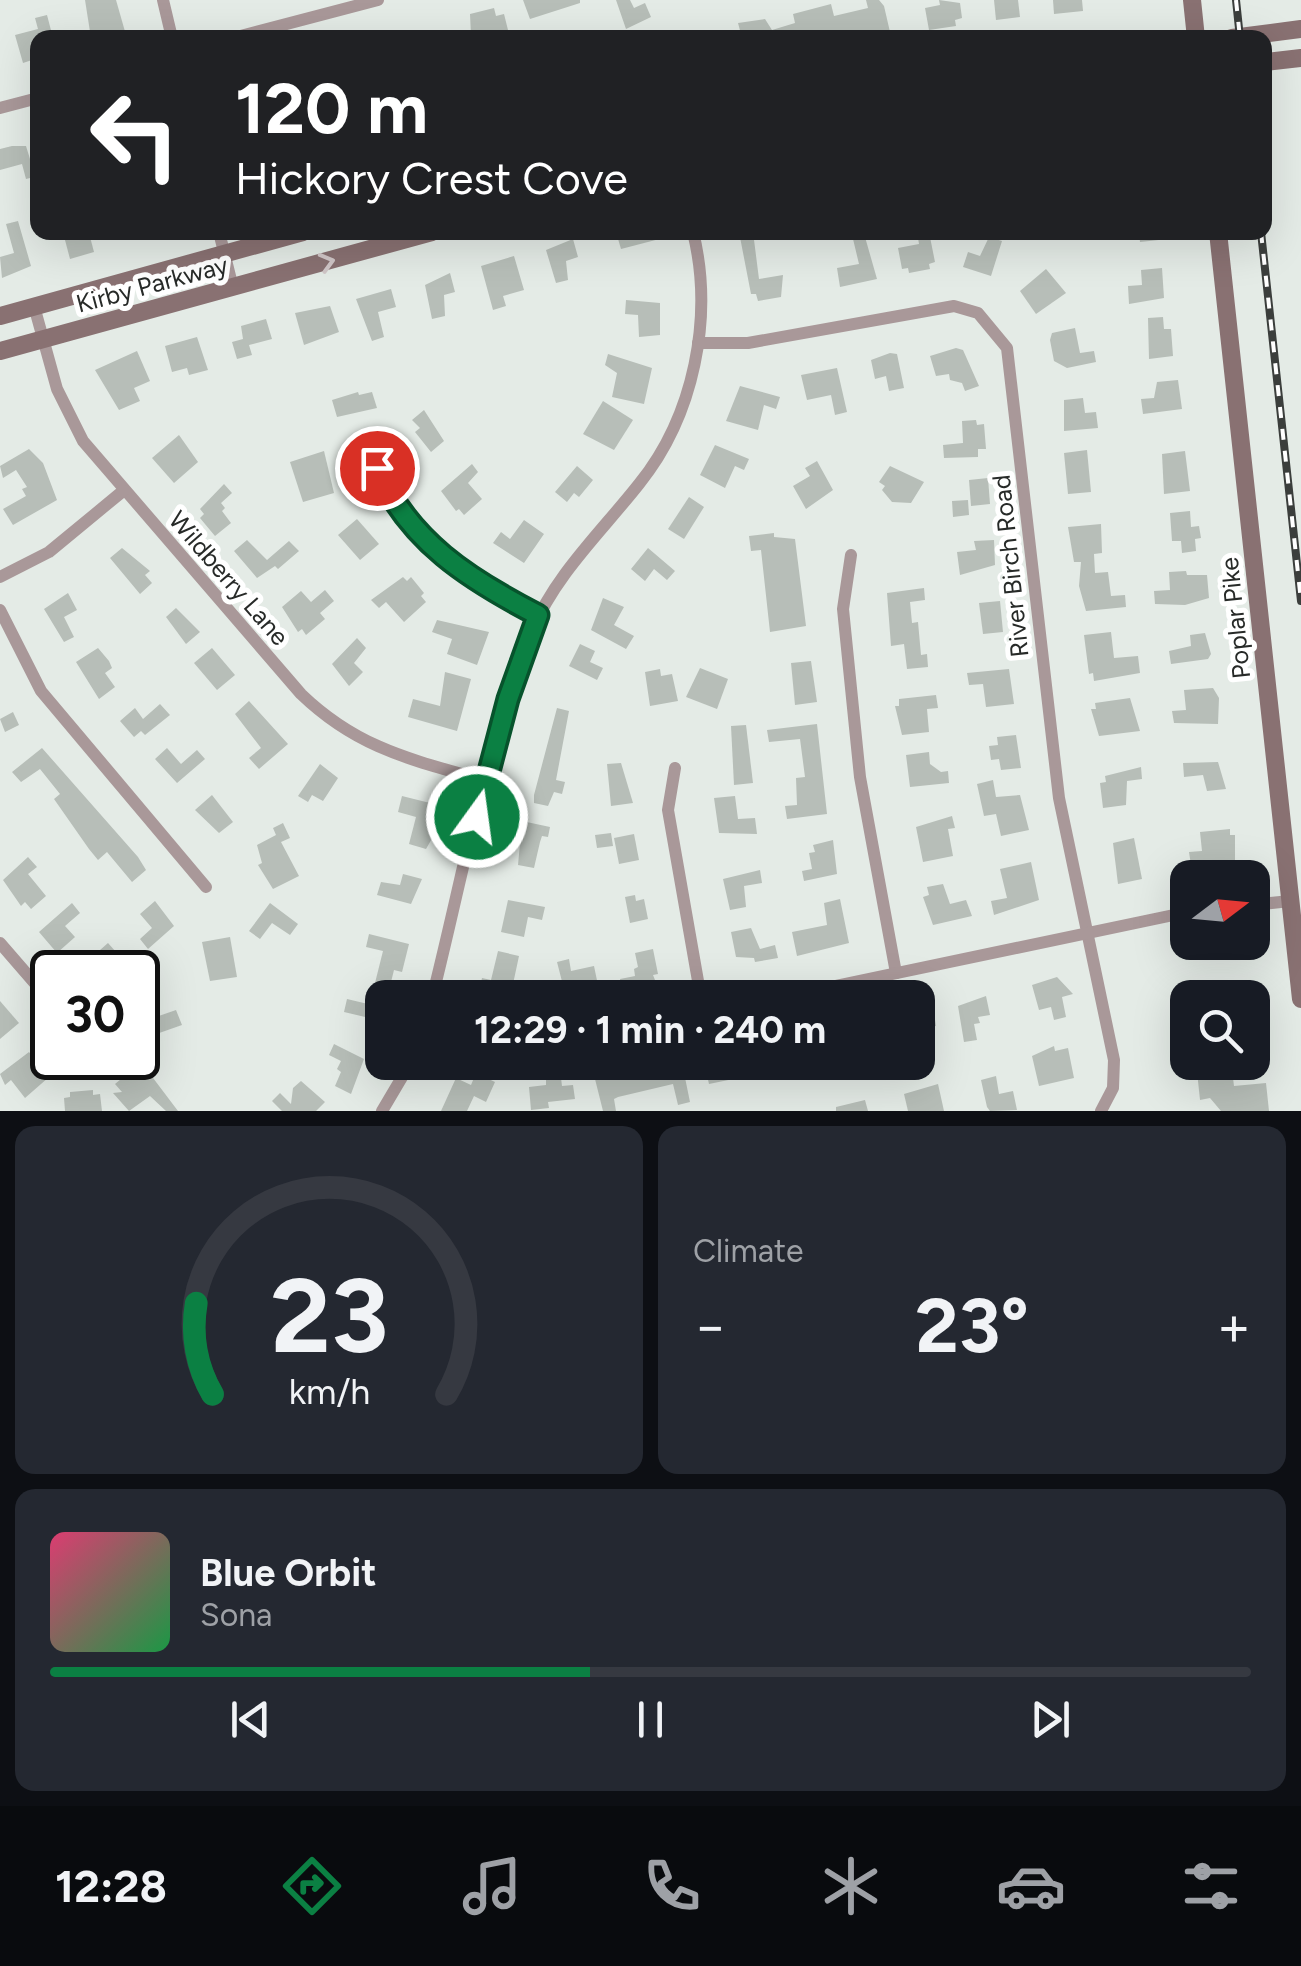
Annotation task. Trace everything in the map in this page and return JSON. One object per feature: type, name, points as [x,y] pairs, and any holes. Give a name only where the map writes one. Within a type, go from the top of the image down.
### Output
[{"type":"main road","points":[[1192,0],[1195,30]]},
{"type":"main road","points":[[1272,33],[1301,30]]},
{"type":"main road","points":[[1272,61],[1301,58]]},
{"type":"main road","name":"Kirby Parkway","points":[[0,316],[274,240]]},
{"type":"main road","name":"Kirby Parkway","points":[[0,351],[404,240]]},
{"type":"main road","name":"Poplar Pike","points":[[1219,240],[1301,998]]},
{"type":"street","points":[[163,0],[170,30]]},
{"type":"street","points":[[264,30],[378,0]]},
{"type":"street","points":[[0,108],[30,100]]},
{"type":"street","points":[[221,240],[233,288]]},
{"type":"street","points":[[436,980],[486,781],[538,615],[660,454],[679,414],[698,342],[702,285],[694,240]]},
{"type":"street","name":"Wildberry Lane","points":[[34,306],[72,423],[123,491],[301,694],[336,725],[393,754],[486,781]]},
{"type":"street","name":"River Birch Road","points":[[698,342],[748,342],[954,306],[978,313],[1000,334],[1013,375],[1057,783],[1114,1060],[1104,1107]]},
{"type":"street","points":[[377,468],[398,509],[428,543],[486,587],[538,615]]},
{"type":"street","points":[[0,577],[49,552],[123,491]]},
{"type":"street","points":[[851,556],[843,609],[860,776],[896,974]]},
{"type":"street","points":[[0,610],[40,691],[206,887]]},
{"type":"street","points":[[676,768],[668,810],[698,980]]},
{"type":"street","points":[[1270,903],[1290,900]]},
{"type":"street","points":[[866,980],[1170,915]]},
{"type":"street","points":[[0,942],[30,977]]},
{"type":"street","points":[[382,1111],[400,1080]]},
{"type":"building","points":[[85,0],[116,0],[125,30],[90,30]]},
{"type":"building","points":[[523,0],[580,0],[580,3],[530,19]]},
{"type":"building","points":[[616,0],[630,0],[634,8],[645,3],[651,17],[626,29]]},
{"type":"building","points":[[866,0],[879,0],[890,30],[772,30],[795,23],[793,14],[831,4],[834,16],[868,8]]},
{"type":"building","points":[[939,0],[960,3],[962,18],[955,20],[956,26],[929,30],[925,8],[940,5]]},
{"type":"building","points":[[994,0],[1018,0],[1020,17],[996,20]]},
{"type":"building","points":[[1053,0],[1082,0],[1083,11],[1054,14]]},
{"type":"building","points":[[494,8],[496,16],[504,14],[508,30],[471,30],[470,14]]},
{"type":"building","points":[[47,15],[51,30],[34,30],[38,29],[35,18]]},
{"type":"building","points":[[765,19],[772,30],[740,30],[738,23]]},
{"type":"building","points":[[30,31],[30,61],[23,63],[15,35]]},
{"type":"building","points":[[26,146],[30,178],[26,179],[22,164],[0,170],[0,149]]},
{"type":"building","points":[[18,221],[31,266],[2,278],[0,257],[14,253],[6,224]]},
{"type":"building","points":[[65,240],[91,240],[94,252],[70,259]]},
{"type":"building","points":[[573,240],[578,257],[566,261],[568,280],[556,283],[546,250]]},
{"type":"building","points":[[618,240],[656,240],[621,249]]},
{"type":"building","points":[[741,240],[754,240],[759,279],[783,275],[781,297],[758,301],[756,294],[751,294]]},
{"type":"building","points":[[853,240],[866,240],[877,279],[840,287],[837,268],[859,264]]},
{"type":"building","points":[[918,240],[931,240],[935,262],[929,264],[930,269],[909,273],[908,268],[902,269],[898,248],[919,244]]},
{"type":"building","points":[[988,240],[1002,241],[991,276],[963,267],[968,252],[980,256]]},
{"type":"building","points":[[514,256],[524,290],[503,296],[506,306],[493,310],[481,266]]},
{"type":"building","points":[[1162,268],[1164,298],[1129,304],[1128,286],[1142,285],[1141,270]]},
{"type":"building","points":[[1046,269],[1066,293],[1036,314],[1020,291]]},
{"type":"building","points":[[450,273],[455,292],[444,295],[445,316],[432,319],[425,285]]},
{"type":"building","points":[[391,289],[396,307],[378,312],[384,337],[372,341],[356,299]]},
{"type":"building","points":[[626,300],[660,303],[660,335],[639,337],[638,315],[625,314]]},
{"type":"building","points":[[330,306],[339,332],[304,345],[295,313]]},
{"type":"building","points":[[1163,317],[1164,329],[1171,329],[1173,356],[1149,359],[1148,318]]},
{"type":"building","points":[[266,319],[272,339],[249,345],[252,355],[237,359],[232,342],[243,339],[241,326]]},
{"type":"building","points":[[1075,328],[1080,353],[1094,351],[1096,362],[1067,368],[1054,361],[1050,340],[1052,333]]},
{"type":"building","points":[[197,337],[208,370],[189,375],[187,368],[172,372],[165,346]]},
{"type":"building","points":[[956,348],[963,350],[979,386],[965,391],[962,383],[950,380],[949,374],[936,376],[930,356]]},
{"type":"building","points":[[137,351],[150,381],[134,388],[140,401],[119,410],[95,370]]},
{"type":"building","points":[[608,354],[652,368],[644,404],[612,397],[617,373],[605,365]]},
{"type":"building","points":[[897,354],[904,388],[889,391],[886,376],[875,379],[871,360]]},
{"type":"building","points":[[837,368],[847,412],[835,415],[831,395],[807,400],[801,375]]},
{"type":"building","points":[[1178,380],[1182,409],[1143,414],[1141,399],[1154,398],[1157,382]]},
{"type":"building","points":[[740,386],[780,397],[776,409],[764,405],[758,430],[726,421]]},
{"type":"building","points":[[372,392],[377,408],[337,417],[332,400]]},
{"type":"building","points":[[1083,398],[1085,413],[1096,412],[1098,428],[1064,431],[1064,400]]},
{"type":"building","points":[[603,401],[633,420],[614,450],[583,434]]},
{"type":"building","points":[[424,410],[444,441],[431,452],[415,432],[420,428],[412,420]]},
{"type":"building","points":[[976,420],[977,425],[984,424],[986,449],[978,449],[978,457],[944,458],[943,445],[963,443],[962,421]]},
{"type":"building","points":[[179,435],[198,462],[174,483],[152,458]]},
{"type":"building","points":[[715,445],[749,459],[744,470],[735,466],[725,488],[700,475]]},
{"type":"building","points":[[29,449],[43,463],[57,500],[13,525],[3,509],[26,496],[22,489],[27,487],[16,470],[3,478],[0,466]]},
{"type":"building","points":[[1087,450],[1091,492],[1068,494],[1064,453]]},
{"type":"building","points":[[324,451],[334,493],[303,502],[290,462]]},
{"type":"building","points":[[1185,451],[1190,491],[1164,494],[1162,454]]},
{"type":"building","points":[[817,461],[833,490],[806,509],[793,486],[810,476],[805,468]]},
{"type":"building","points":[[472,464],[478,472],[468,483],[482,499],[464,515],[459,509],[456,511],[441,491]]},
{"type":"building","points":[[577,466],[593,480],[579,497],[574,493],[567,502],[555,492]]},
{"type":"building","points":[[890,466],[924,482],[911,503],[892,502],[882,490],[885,486],[879,482]]},
{"type":"building","points":[[988,478],[990,504],[971,506],[969,480]]},
{"type":"building","points":[[224,484],[232,493],[221,503],[225,508],[222,511],[231,523],[215,536],[200,518],[204,514],[200,509]]},
{"type":"building","points":[[689,497],[704,507],[684,539],[668,529]]},
{"type":"building","points":[[968,500],[969,515],[953,517],[952,501]]},
{"type":"building","points":[[1190,511],[1191,527],[1199,526],[1201,538],[1195,539],[1196,551],[1182,553],[1181,541],[1172,541],[1170,513]]},
{"type":"building","points":[[357,519],[379,544],[360,560],[338,535]]},
{"type":"building","points":[[524,520],[544,534],[524,563],[493,543],[501,532],[510,539]]},
{"type":"building","points":[[1101,524],[1102,553],[1094,554],[1095,573],[1108,572],[1111,596],[1125,595],[1126,607],[1086,611],[1079,586],[1081,562],[1074,562],[1068,527]]},
{"type":"building","points":[[774,533],[774,537],[795,539],[806,626],[770,632],[761,550],[751,551],[749,536]]},
{"type":"building","points":[[247,540],[267,560],[289,541],[299,551],[278,569],[275,566],[257,578],[234,551]]},
{"type":"building","points":[[994,540],[995,565],[960,575],[957,552],[976,550],[974,541]]},
{"type":"building","points":[[122,548],[150,571],[145,575],[152,583],[140,594],[110,558]]},
{"type":"building","points":[[648,548],[675,571],[667,580],[654,569],[645,581],[631,569]]},
{"type":"building","points":[[1186,571],[1187,575],[1207,575],[1209,598],[1185,605],[1155,604],[1154,591],[1170,590],[1169,572]]},
{"type":"building","points":[[403,577],[407,581],[411,577],[426,602],[404,622],[386,602],[379,608],[371,600]]},
{"type":"building","points":[[924,588],[925,600],[910,602],[912,623],[918,622],[921,655],[927,654],[928,667],[907,669],[904,644],[891,646],[887,593]]},
{"type":"building","points":[[325,590],[334,601],[320,613],[325,619],[306,635],[302,629],[298,632],[282,607],[301,591],[311,602]]},
{"type":"building","points":[[68,593],[77,610],[64,617],[74,637],[64,642],[44,609]]},
{"type":"building","points":[[603,598],[624,607],[614,625],[634,636],[626,649],[591,630]]},
{"type":"building","points":[[1000,601],[1003,632],[983,634],[979,603]]},
{"type":"building","points":[[176,608],[200,632],[186,644],[166,617]]},
{"type":"building","points":[[437,620],[489,632],[477,665],[447,654],[452,639],[432,632]]},
{"type":"building","points":[[1111,632],[1114,658],[1138,656],[1140,673],[1094,681],[1093,673],[1089,674],[1084,635]]},
{"type":"building","points":[[1205,633],[1211,654],[1208,659],[1171,664],[1169,651],[1191,646],[1190,635]]},
{"type":"building","points":[[357,638],[366,648],[354,663],[363,672],[349,686],[332,664]]},
{"type":"building","points":[[580,644],[595,651],[590,662],[603,668],[597,680],[569,666]]},
{"type":"building","points":[[98,648],[109,661],[112,668],[105,673],[115,687],[99,699],[76,662]]},
{"type":"building","points":[[212,648],[235,675],[217,690],[194,663]]},
{"type":"building","points":[[811,661],[817,702],[795,705],[791,663]]},
{"type":"building","points":[[700,668],[728,679],[717,709],[686,697]]},
{"type":"building","points":[[660,669],[661,676],[672,674],[678,701],[650,706],[645,672]]},
{"type":"building","points":[[1009,669],[1014,704],[986,707],[983,684],[969,685],[967,673]]},
{"type":"building","points":[[445,672],[471,679],[457,731],[408,717],[413,699],[440,706]]},
{"type":"building","points":[[1213,688],[1219,698],[1218,724],[1174,723],[1172,711],[1186,710],[1184,690]]},
{"type":"building","points":[[936,695],[938,708],[927,709],[929,732],[902,735],[895,706],[899,706],[899,699]]},
{"type":"building","points":[[1130,698],[1140,731],[1099,736],[1091,709],[1096,709],[1095,703]]},
{"type":"building","points":[[249,701],[288,744],[259,769],[249,758],[261,748],[235,714]]},
{"type":"building","points":[[160,704],[170,715],[145,735],[141,731],[134,737],[120,721],[135,708],[143,719]]},
{"type":"building","points":[[557,708],[569,711],[556,780],[565,782],[562,794],[554,792],[548,806],[534,803],[534,795]]},
{"type":"building","points":[[13,712],[19,725],[5,732],[0,719]]},
{"type":"building","points":[[817,724],[827,814],[787,819],[785,806],[797,805],[796,778],[805,777],[800,739],[769,742],[767,730]]},
{"type":"building","points":[[746,725],[753,783],[734,785],[731,726]]},
{"type":"building","points":[[1016,735],[1021,768],[1001,770],[999,759],[991,760],[989,746],[998,745],[997,737]]},
{"type":"building","points":[[42,748],[138,857],[146,870],[132,882],[107,852],[98,860],[89,849],[54,799],[60,794],[40,769],[21,782],[12,772]]},
{"type":"building","points":[[167,748],[181,764],[197,750],[205,759],[177,783],[155,759]]},
{"type":"building","points":[[929,752],[930,764],[941,772],[948,771],[949,783],[910,787],[906,755]]},
{"type":"building","points":[[1218,762],[1226,789],[1207,791],[1203,775],[1184,777],[1183,763]]},
{"type":"building","points":[[621,763],[633,803],[611,806],[607,764]]},
{"type":"building","points":[[320,764],[338,778],[323,801],[312,795],[308,802],[298,796]]},
{"type":"building","points":[[1141,767],[1142,779],[1127,781],[1126,805],[1103,808],[1100,783],[1106,782],[1105,776]]},
{"type":"building","points":[[993,780],[996,797],[1020,795],[1029,830],[1001,836],[996,814],[984,816],[977,784]]},
{"type":"building","points":[[212,795],[233,822],[219,833],[195,810]]},
{"type":"building","points":[[402,796],[438,805],[434,835],[426,849],[409,844],[416,817],[398,812]]},
{"type":"building","points":[[735,796],[738,819],[755,818],[757,834],[719,833],[714,798]]},
{"type":"building","points":[[952,816],[955,828],[948,829],[953,856],[923,862],[916,827]]},
{"type":"building","points":[[522,821],[550,827],[548,837],[542,836],[534,868],[518,865]]},
{"type":"building","points":[[283,823],[290,838],[281,842],[299,876],[273,889],[258,865],[262,863],[257,845],[276,835],[273,828]]},
{"type":"building","points":[[1230,829],[1230,835],[1235,835],[1235,860],[1190,860],[1189,852],[1202,851],[1200,832]]},
{"type":"building","points":[[611,833],[613,846],[597,848],[595,835]]},
{"type":"building","points":[[634,834],[639,860],[619,864],[614,838]]},
{"type":"building","points":[[1134,838],[1142,879],[1118,884],[1113,843]]},
{"type":"building","points":[[833,840],[837,874],[804,881],[802,871],[812,869],[809,853],[815,852],[813,845]]},
{"type":"building","points":[[28,857],[37,867],[28,874],[46,896],[31,909],[25,902],[21,906],[3,880]]},
{"type":"building","points":[[1031,862],[1039,900],[994,915],[991,901],[1007,898],[1000,869]]},
{"type":"building","points":[[760,870],[762,883],[744,886],[746,907],[730,910],[723,879]]},
{"type":"building","points":[[403,874],[422,879],[411,904],[377,895],[381,882],[400,885]]},
{"type":"building","points":[[943,884],[950,904],[966,900],[972,916],[933,925],[923,897],[929,895],[927,887]]},
{"type":"building","points":[[635,895],[636,901],[644,899],[648,919],[630,923],[625,897]]},
{"type":"building","points":[[840,899],[849,943],[797,956],[792,932],[827,925],[824,903]]},
{"type":"building","points":[[508,900],[545,907],[542,920],[528,917],[524,937],[501,932]]},
{"type":"building","points":[[155,901],[174,926],[148,949],[140,939],[152,928],[140,914]]},
{"type":"building","points":[[72,903],[80,913],[65,926],[75,937],[60,950],[54,950],[39,932]]},
{"type":"building","points":[[270,903],[298,924],[290,935],[272,923],[260,939],[249,931]]},
{"type":"building","points":[[751,928],[760,949],[775,945],[778,958],[755,962],[754,958],[736,957],[731,932]]},
{"type":"building","points":[[369,934],[409,944],[402,972],[394,970],[392,980],[376,980],[383,951],[366,947]]},
{"type":"building","points":[[230,937],[237,977],[210,981],[202,942]]},
{"type":"building","points":[[653,949],[658,974],[653,975],[655,980],[620,980],[635,976],[635,953]]},
{"type":"building","points":[[498,951],[519,956],[514,980],[491,980]]},
{"type":"building","points":[[569,959],[571,971],[594,966],[597,980],[562,980],[557,962]]},
{"type":"building","points":[[1057,977],[1073,994],[1062,997],[1066,1017],[1054,1020],[1051,1007],[1039,1010],[1032,985]]},
{"type":"building","points":[[986,996],[990,1015],[978,1017],[980,1023],[974,1024],[977,1040],[964,1042],[958,1006]]},
{"type":"building","points":[[347,999],[365,1003],[365,1017],[344,1012]]},
{"type":"building","points":[[0,1001],[19,1023],[0,1039]]},
{"type":"building","points":[[176,1010],[182,1025],[160,1033],[160,1016]]},
{"type":"building","points":[[334,1044],[364,1059],[351,1094],[335,1086],[341,1061],[329,1055]]},
{"type":"building","points":[[1054,1046],[1055,1051],[1068,1048],[1074,1078],[1039,1086],[1032,1056]]},
{"type":"building","points":[[29,1052],[30,1080],[46,1080],[25,1098],[11,1080],[5,1085],[0,1074]]},
{"type":"building","points":[[996,1076],[999,1094],[1013,1091],[1017,1110],[990,1111],[987,1107],[981,1080]]},
{"type":"building","points":[[120,1080],[155,1080],[178,1111],[166,1111],[150,1096],[129,1111],[113,1093],[122,1092],[115,1084]]},
{"type":"building","points":[[455,1080],[471,1085],[473,1080],[495,1082],[486,1102],[474,1096],[467,1111],[441,1111]]},
{"type":"building","points":[[546,1080],[561,1080],[562,1086],[573,1085],[575,1099],[548,1102],[549,1108],[531,1110],[529,1087],[546,1085]]},
{"type":"building","points":[[595,1080],[685,1080],[690,1102],[678,1105],[673,1084],[618,1097],[614,1099],[616,1111],[603,1111]]},
{"type":"building","points":[[1198,1080],[1233,1080],[1234,1086],[1266,1083],[1269,1111],[1221,1111],[1210,1098],[1200,1100]]},
{"type":"building","points":[[301,1081],[325,1102],[316,1111],[282,1111],[272,1101],[280,1093],[291,1104],[293,1088]]},
{"type":"building","points":[[938,1084],[944,1111],[908,1111],[904,1094]]},
{"type":"building","points":[[93,1090],[93,1095],[100,1094],[102,1111],[65,1111],[64,1098],[70,1097],[70,1092]]},
{"type":"building","points":[[865,1100],[868,1111],[836,1111],[836,1107]]},
{"type":"railway","points":[[1236,0],[1239,30]]},
{"type":"railway","points":[[1262,240],[1301,601]]},
{"type":"route","points":[[377,468],[398,509],[428,543],[486,587],[538,615],[508,699],[477,817]]}]
